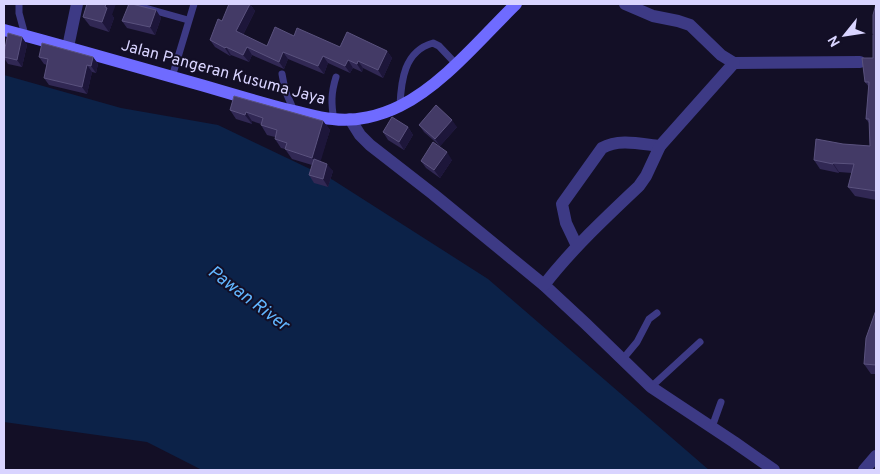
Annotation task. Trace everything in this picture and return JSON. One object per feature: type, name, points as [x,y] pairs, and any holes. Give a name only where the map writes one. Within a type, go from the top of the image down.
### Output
[{"type":"street","points":[[68,47],[77,4]]},
{"type":"street","name":"Jalan Pangeran Kusuma Jaya","points":[[4,30],[294,111],[334,120],[350,120],[380,114],[400,106],[434,84],[516,4]]},
{"type":"street","points":[[625,4],[653,16],[690,25],[722,55],[734,63],[860,62]]},
{"type":"street","points":[[544,285],[577,246],[639,186],[646,176],[660,146],[734,63]]},
{"type":"street","points":[[350,120],[360,135],[370,145],[440,199],[544,285],[651,387],[774,470]]},
{"type":"street","points":[[577,246],[562,212],[562,204],[602,148],[608,144],[621,142],[660,146]]},
{"type":"street","points":[[864,470],[876,456]]},
{"type":"lane","points":[[19,4],[19,12],[25,35]]},
{"type":"lane","points":[[131,4],[188,20]]},
{"type":"lane","points":[[172,77],[194,4]]},
{"type":"lane","points":[[400,106],[401,82],[406,69],[423,46],[433,43],[439,46],[456,64]]},
{"type":"lane","points":[[282,74],[285,90],[294,111]]},
{"type":"lane","points":[[334,120],[331,101],[336,77]]},
{"type":"lane","points":[[622,360],[637,342],[649,319],[657,312]]},
{"type":"lane","points":[[651,387],[700,342]]},
{"type":"lane","points":[[712,427],[721,402]]},
{"type":"water","name":"Pawan River","points":[[4,75],[121,108],[218,125],[333,180],[488,279],[709,470],[202,470],[147,442],[4,422]]},
{"type":"building","points":[[87,4],[106,4],[105,7],[107,8],[102,22],[83,17]]},
{"type":"building","points":[[129,4],[156,10],[150,27],[122,21]]},
{"type":"building","points":[[229,4],[250,4],[236,31],[267,46],[275,27],[294,36],[297,28],[340,47],[347,32],[387,51],[378,70],[358,61],[357,64],[348,60],[345,66],[323,56],[318,66],[283,52],[279,62],[247,47],[243,55],[210,40],[218,19],[222,21]]},
{"type":"building","points":[[876,4],[876,191],[848,187],[854,164],[833,164],[814,160],[816,139],[870,146],[869,119],[866,119],[869,82],[865,82],[862,58],[873,58],[873,15]]},
{"type":"building","points":[[8,33],[22,37],[17,60],[4,57]]},
{"type":"building","points":[[42,43],[93,57],[91,66],[87,65],[82,87],[44,78],[48,59],[39,57]]},
{"type":"building","points":[[234,96],[323,121],[312,158],[285,149],[287,143],[275,139],[277,130],[261,125],[263,118],[246,112],[245,115],[230,110]]},
{"type":"building","points":[[436,105],[452,120],[435,139],[419,125]]},
{"type":"building","points":[[392,117],[408,127],[399,142],[383,132]]},
{"type":"building","points":[[433,142],[447,152],[434,170],[421,161]]},
{"type":"building","points":[[314,159],[327,164],[323,179],[309,175]]},
{"type":"building","points":[[876,310],[876,365],[864,364],[866,338]]}]
